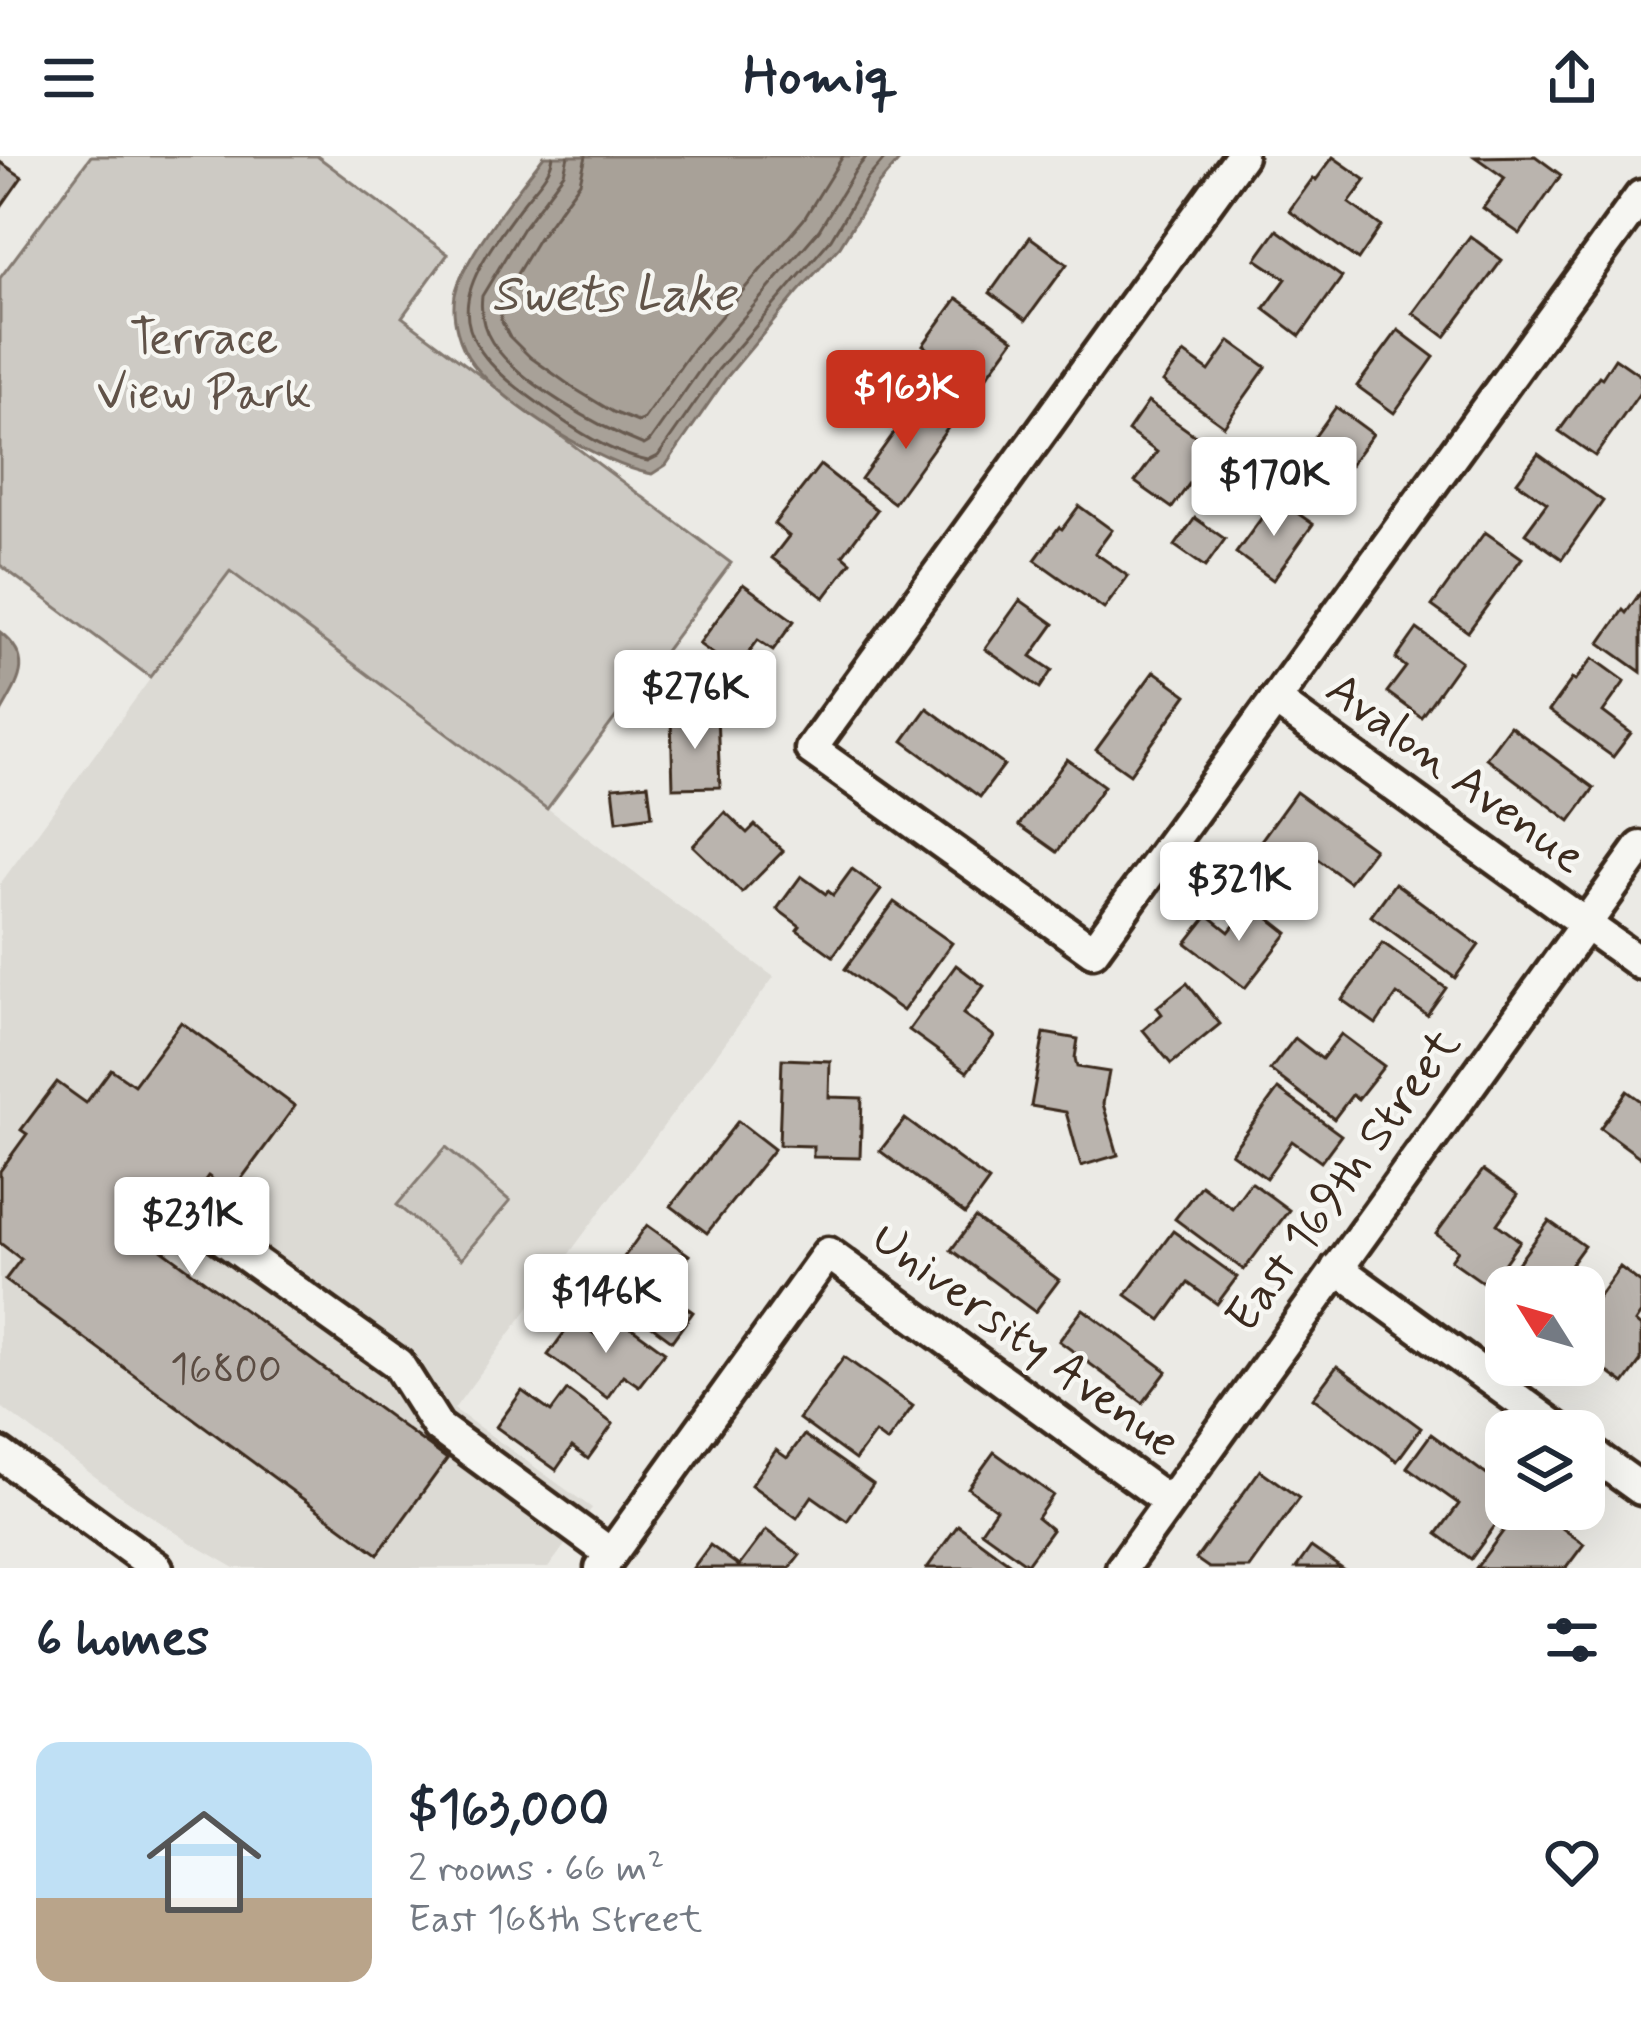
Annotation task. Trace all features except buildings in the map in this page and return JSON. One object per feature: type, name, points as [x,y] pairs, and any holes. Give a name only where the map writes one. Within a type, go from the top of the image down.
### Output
[{"type":"street","points":[[1241,156],[811,749],[1093,951],[1641,196]]},
{"type":"street","name":"Avalon Avenue","points":[[1275,700],[1641,964]]},
{"type":"street","name":"East 169th Street","points":[[1122,1568],[1641,847]]},
{"type":"street","points":[[220,1237],[398,1364],[438,1427],[606,1561]]},
{"type":"street","name":"University Avenue","points":[[606,1561],[828,1253],[1168,1501]]},
{"type":"street","points":[[1337,1268],[1532,1410]]},
{"type":"street","points":[[0,1454],[157,1568]]},
{"type":"street","points":[[1605,1463],[1641,1489]]},
{"type":"shaded area","points":[[229,571],[774,977],[454,1409],[592,1508],[548,1568],[235,1568],[121,1496],[0,1406],[0,884]]},
{"type":"green space","name":"Terrace View Park","points":[[91,156],[317,156],[448,254],[402,317],[731,563],[547,809],[230,571],[150,677],[0,565],[0,278]]},
{"type":"green space","points":[[446,1147],[510,1201],[461,1259],[397,1205]]},
{"type":"water","name":"Swets Lake","points":[[544,156],[903,156],[878,185],[840,246],[727,377],[666,465],[652,474],[607,459],[530,414],[488,380],[460,340],[454,304],[468,262]]},
{"type":"water","points":[[0,632],[21,662],[0,714]]}]
